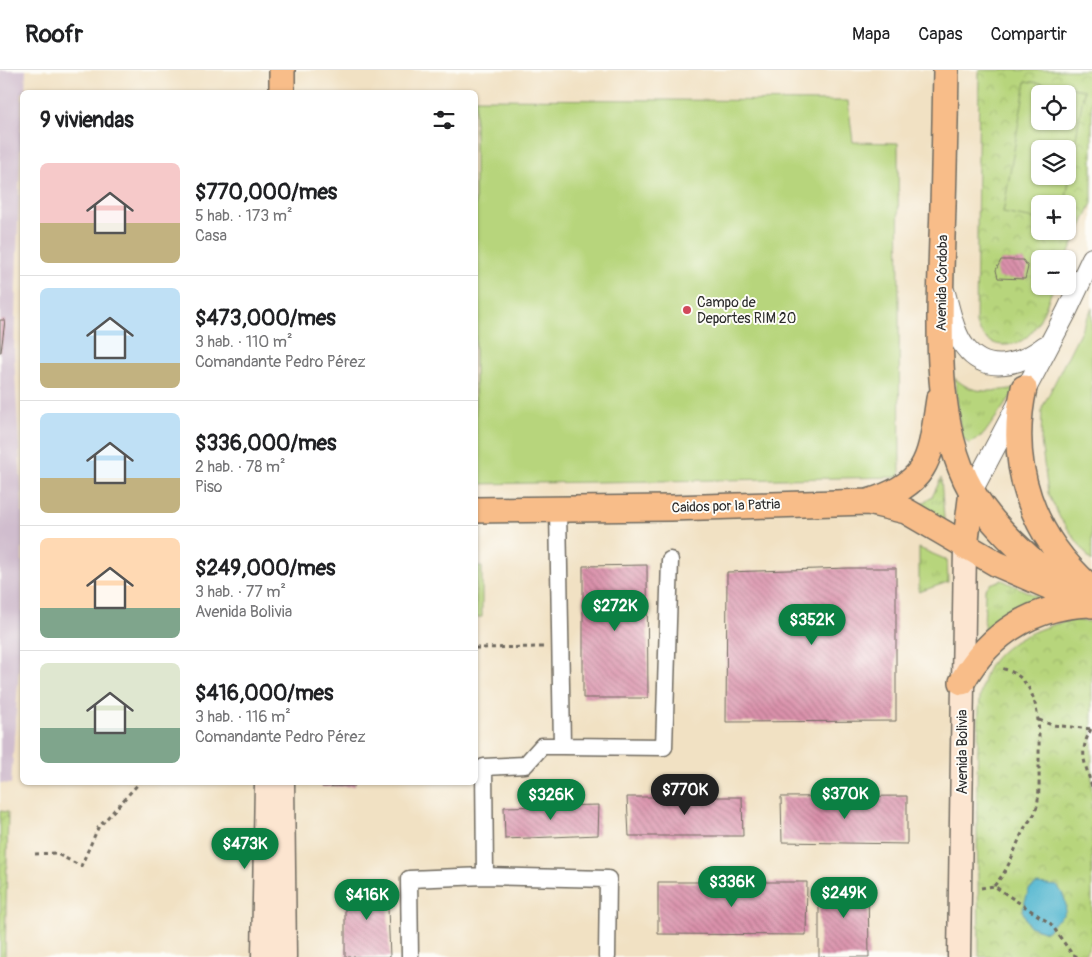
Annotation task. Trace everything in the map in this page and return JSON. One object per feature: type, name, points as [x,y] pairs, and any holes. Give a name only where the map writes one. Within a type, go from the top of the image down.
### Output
[{"type":"main road","points":[[282,70],[282,90]]},
{"type":"main road","name":"Avenida Córdoba","points":[[946,70],[941,282],[942,380],[956,458],[972,491],[1010,540],[1086,598]]},
{"type":"main road","points":[[868,502],[899,491],[914,480],[922,468],[932,447],[942,380]]},
{"type":"main road","points":[[962,682],[976,658],[1006,629],[1086,598],[1034,513],[1027,494],[1019,460],[1018,438],[1018,420],[1024,388]]},
{"type":"main road","points":[[966,547],[972,491]]},
{"type":"main road","name":"Caidos por la Patria","points":[[478,510],[671,508],[868,502],[906,511],[997,564],[1086,598]]},
{"type":"main road","name":"Avenida Bolivia","points":[[960,957],[962,682],[966,547]]},
{"type":"main road","points":[[263,957],[266,785]]},
{"type":"main road","points":[[283,785],[285,957]]},
{"type":"street","points":[[972,491],[1024,388],[1066,313],[1092,258]]},
{"type":"street","points":[[941,282],[958,333],[965,347],[983,361],[997,365],[1013,364],[1035,354],[1047,344],[1066,313]]},
{"type":"street","points":[[558,509],[558,647],[562,746]]},
{"type":"street","points":[[485,876],[484,766],[525,765],[542,746],[664,746],[670,560]]},
{"type":"street","points":[[410,957],[409,879],[485,876],[608,878],[606,957]]},
{"type":"path","points":[[478,648],[558,647]]},
{"type":"path","points":[[976,658],[994,666],[1013,670],[1030,690],[1039,720],[1039,782],[1036,811],[1024,828],[1011,864],[994,886]]},
{"type":"path","points":[[1039,720],[1052,725],[1091,729],[1083,744],[1084,764],[1092,787]]},
{"type":"path","points":[[35,854],[55,852],[81,866],[98,828],[137,785]]},
{"type":"path","points":[[961,891],[994,886],[1051,924],[1072,954],[1078,957]]},
{"type":"shaded area","points":[[0,70],[26,70],[25,90],[20,90],[20,157],[14,353],[20,466],[20,651],[11,784],[0,783]]},
{"type":"green space","points":[[979,70],[1092,70],[1092,203],[1076,237],[1076,195],[1031,195],[1031,240],[1075,240],[1070,250],[1031,250],[1031,295],[1050,295],[1036,326],[1030,334],[1013,344],[1002,345],[989,341],[980,332],[976,324]]},
{"type":"green space","points":[[1026,81],[1052,85],[1031,85],[1031,130],[1076,130],[1076,89],[1084,90],[1076,140],[1031,140],[1031,185],[1068,185],[1066,195],[1031,195],[1031,218],[1003,213]]},
{"type":"green space","name":"Campo de Deportes RIM 20","points":[[478,99],[848,101],[853,142],[898,143],[900,477],[478,484]]},
{"type":"green space","points":[[1092,308],[1092,562],[1060,518],[1048,493],[1041,441],[1042,408]]},
{"type":"green space","points":[[955,378],[969,388],[976,390],[992,391],[1017,388],[984,434],[969,444],[961,436]]},
{"type":"green space","points":[[941,478],[944,521],[916,508],[932,497]]},
{"type":"green space","points":[[919,548],[947,560],[948,582],[919,592]]},
{"type":"green space","points":[[478,567],[482,567],[482,617],[478,617]]},
{"type":"green space","points":[[1002,580],[1045,600],[984,636],[985,589],[990,584]]},
{"type":"green space","points":[[1073,620],[1092,622],[1092,942],[1083,957],[979,957],[977,771],[982,685],[989,667],[1005,649],[1026,635]]},
{"type":"green space","points":[[0,811],[8,812],[5,957],[0,957]]},
{"type":"water","points":[[1037,884],[1057,886],[1066,904],[1063,915],[1046,932],[1029,926],[1022,910],[1029,889]]},
{"type":"building","points":[[1001,260],[1023,260],[1028,267],[1025,279],[998,278],[996,270]]},
{"type":"building","points":[[0,320],[5,320],[1,352],[0,352]]},
{"type":"building","points":[[647,565],[648,698],[583,698],[583,566]]},
{"type":"building","points":[[896,568],[896,721],[726,722],[727,572]]},
{"type":"building","points":[[322,785],[355,785],[355,786],[322,787]]},
{"type":"building","points":[[907,796],[907,844],[782,842],[781,797]]},
{"type":"building","points":[[627,797],[742,797],[743,836],[629,836]]},
{"type":"building","points":[[599,805],[598,835],[505,839],[504,807]]},
{"type":"building","points":[[819,881],[868,881],[869,957],[819,957]]},
{"type":"building","points":[[658,882],[807,882],[806,935],[658,934]]},
{"type":"building","points":[[387,884],[390,957],[345,957],[345,885]]},
{"type":"place","name":"Campo de Deportes RIM 20","points":[[687,310]]}]
